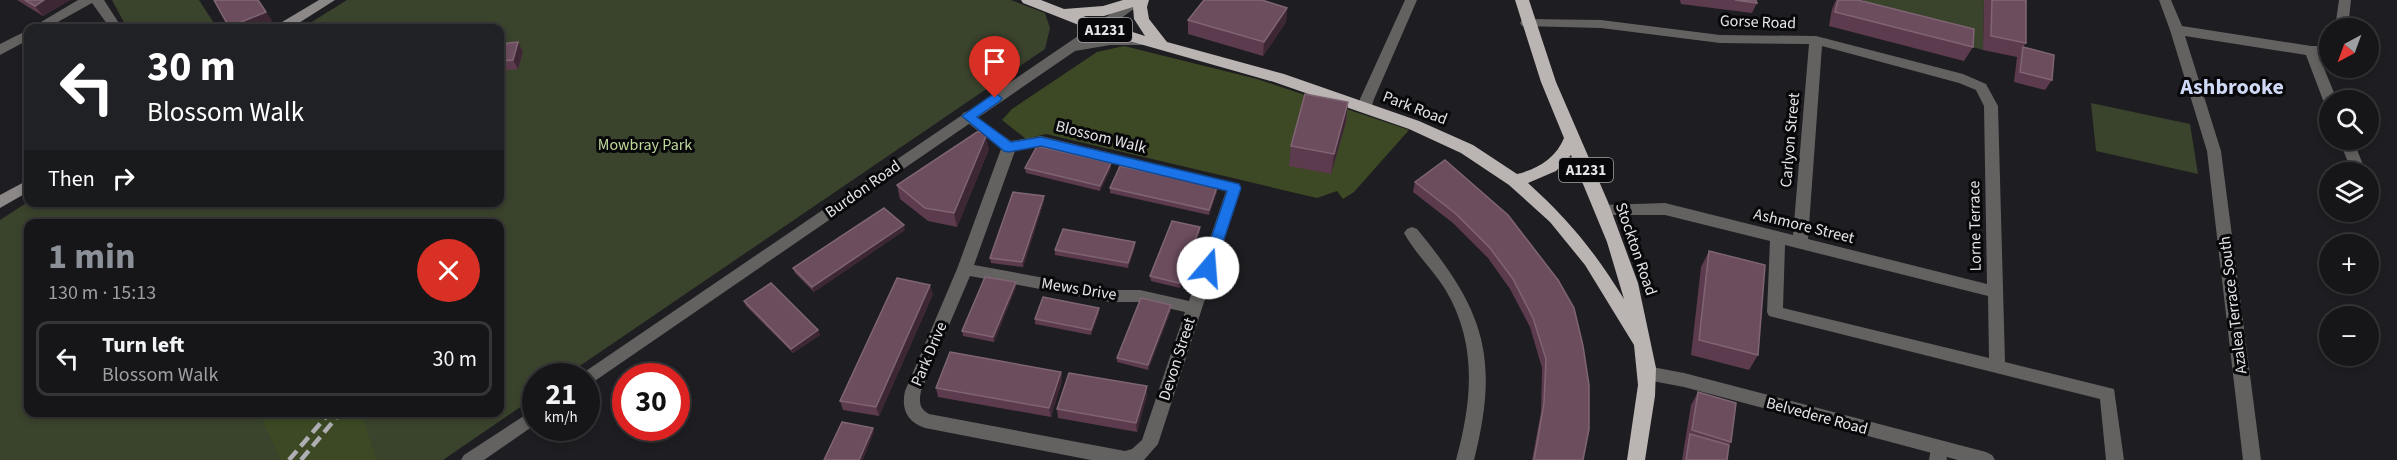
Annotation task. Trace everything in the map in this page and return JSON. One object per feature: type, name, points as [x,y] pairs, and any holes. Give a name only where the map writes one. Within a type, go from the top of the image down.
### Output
[{"type":"highway","name":"Park Road","points":[[1028,0],[1099,28],[1279,78],[1441,136],[1483,159],[1515,181],[1556,218],[1591,260],[1606,284]]},
{"type":"highway","name":"A1231","points":[[1050,9],[1089,12],[1118,8],[1140,0]]},
{"type":"highway","name":"A1231","points":[[1140,0],[1138,7],[1140,16],[1163,46]]},
{"type":"highway","name":"Stockton Road","points":[[1522,0],[1527,22],[1603,211],[1631,289],[1647,373],[1636,460]]},
{"type":"highway","name":"A1231","points":[[1515,181],[1536,175],[1554,164],[1570,146],[1572,137]]},
{"type":"highway","name":"Stockton Road","points":[[1606,284],[1642,342]]},
{"type":"main road","points":[[289,24],[329,0]]},
{"type":"main road","points":[[0,202],[24,187]]},
{"type":"street","points":[[45,24],[88,0]]},
{"type":"street","points":[[97,0],[113,24]]},
{"type":"street","name":"Burdon Road","points":[[600,370],[1140,0]]},
{"type":"street","points":[[1365,109],[1367,99],[1411,0]]},
{"type":"street","name":"Azalea Terrace South","points":[[2165,0],[2177,30],[2214,151],[2252,460]]},
{"type":"street","points":[[2343,18],[2344,0]]},
{"type":"street","name":"Gorse Road","points":[[1527,22],[1601,24],[1720,39],[1816,40],[1920,66],[1981,87]]},
{"type":"street","points":[[2177,30],[2319,51]]},
{"type":"street","points":[[0,50],[24,36]]},
{"type":"street","name":"Carlyon Street","points":[[1800,243],[1816,40]]},
{"type":"street","name":"Park Road","points":[[1061,52],[1110,41],[1137,41],[1163,46]]},
{"type":"street","points":[[2311,51],[2326,90]]},
{"type":"street","name":"Lorne Terrace","points":[[1981,87],[1990,106],[1997,367]]},
{"type":"street","points":[[968,116],[1009,147]]},
{"type":"street","name":"Blossom Walk","points":[[1009,147],[1041,141],[1234,188]]},
{"type":"street","name":"Park Drive","points":[[1009,147],[964,269],[910,402],[914,415],[925,421],[1101,455]]},
{"type":"street","name":"Devon Street","points":[[1101,455],[1133,458],[1141,454],[1149,444],[1234,188]]},
{"type":"street","name":"Ashmore Street","points":[[1603,211],[1665,208],[1995,292]]},
{"type":"street","points":[[1412,234],[1438,264],[1475,336],[1480,374],[1478,408],[1475,428],[1465,460]]},
{"type":"street","points":[[1778,238],[1775,312],[2108,394],[2115,460]]},
{"type":"street","name":"Mews Drive","points":[[964,269],[1110,296],[1140,296],[1194,308]]},
{"type":"street","name":"Belvedere Road","points":[[1647,373],[1684,380],[1938,454],[1986,460]]},
{"type":"street","points":[[470,460],[522,425]]},
{"type":"green space","points":[[112,0],[199,0],[214,24],[125,24]]},
{"type":"green space","name":"Mowbray Park","points":[[347,0],[1011,0],[1045,13],[1050,28],[1045,49],[584,363],[522,363],[522,406],[443,460],[0,460],[0,220],[24,205],[24,207],[504,207],[504,24],[308,24]]},
{"type":"green space","points":[[1864,0],[1984,0],[1983,50],[1860,16]]},
{"type":"green space","points":[[1124,46],[1257,79],[1409,130],[1354,192],[1343,199],[1337,191],[1317,198],[1046,134],[1026,139],[1002,120],[1012,109],[1097,52]]},
{"type":"green space","points":[[2091,103],[2190,124],[2198,174],[2096,151]]},
{"type":"green space","points":[[261,417],[362,417],[377,460],[281,460]]},
{"type":"building","points":[[25,0],[44,0],[35,6]]},
{"type":"building","points":[[214,0],[258,0],[266,12],[236,24],[227,24]]},
{"type":"building","points":[[1204,0],[1262,0],[1287,8],[1264,42],[1188,20]]},
{"type":"building","points":[[1735,0],[1756,0],[1757,3]]},
{"type":"building","points":[[1838,0],[1858,0],[1974,29],[1973,47],[1835,12]]},
{"type":"building","points":[[1992,0],[2026,0],[2026,43],[1991,36]]},
{"type":"building","points":[[518,42],[513,60],[504,61],[504,44]]},
{"type":"building","points":[[2023,47],[2054,55],[2052,80],[2020,72]]},
{"type":"building","points":[[1305,94],[1348,102],[1334,154],[1291,146]]},
{"type":"building","points":[[977,132],[985,132],[986,136],[954,213],[925,208],[897,185]]},
{"type":"building","points":[[1037,146],[1111,163],[1100,186],[1025,168]]},
{"type":"building","points":[[1445,160],[1508,215],[1558,280],[1574,308],[1589,385],[1589,429],[1583,460],[1534,460],[1544,403],[1546,359],[1533,318],[1513,279],[1490,248],[1455,213],[1415,182]]},
{"type":"building","points":[[1120,166],[1217,187],[1209,210],[1110,188]]},
{"type":"building","points":[[1013,192],[1044,196],[1022,262],[990,258]]},
{"type":"building","points":[[884,208],[904,225],[812,287],[793,268]]},
{"type":"building","points":[[1172,221],[1200,227],[1179,283],[1150,276]]},
{"type":"building","points":[[1063,229],[1135,242],[1128,263],[1055,250]]},
{"type":"building","points":[[1709,251],[1765,265],[1758,355],[1699,340]]},
{"type":"building","points":[[985,277],[1016,282],[993,337],[962,331]]},
{"type":"building","points":[[897,278],[930,285],[876,407],[840,401]]},
{"type":"building","points":[[771,283],[818,330],[791,349],[744,301]]},
{"type":"building","points":[[1043,297],[1099,308],[1091,330],[1035,319]]},
{"type":"building","points":[[1141,298],[1171,305],[1148,365],[1117,358]]},
{"type":"building","points":[[950,352],[1061,372],[1049,408],[936,388]]},
{"type":"building","points":[[1069,373],[1147,386],[1136,423],[1057,409]]},
{"type":"building","points":[[1698,392],[1736,403],[1731,442],[1692,430]]},
{"type":"building","points":[[842,422],[873,428],[859,460],[824,460]]},
{"type":"building","points":[[1690,434],[1729,445],[1727,460],[1686,460]]},
{"type":"railway","points":[[289,460],[326,417]]},
{"type":"railway","points":[[301,460],[337,417]]},
{"type":"district","name":"Ashbrooke","points":[[2232,87]]},
{"type":"route","points":[[995,98],[968,116],[1009,147],[1041,141],[1234,188],[1208,268]]}]
